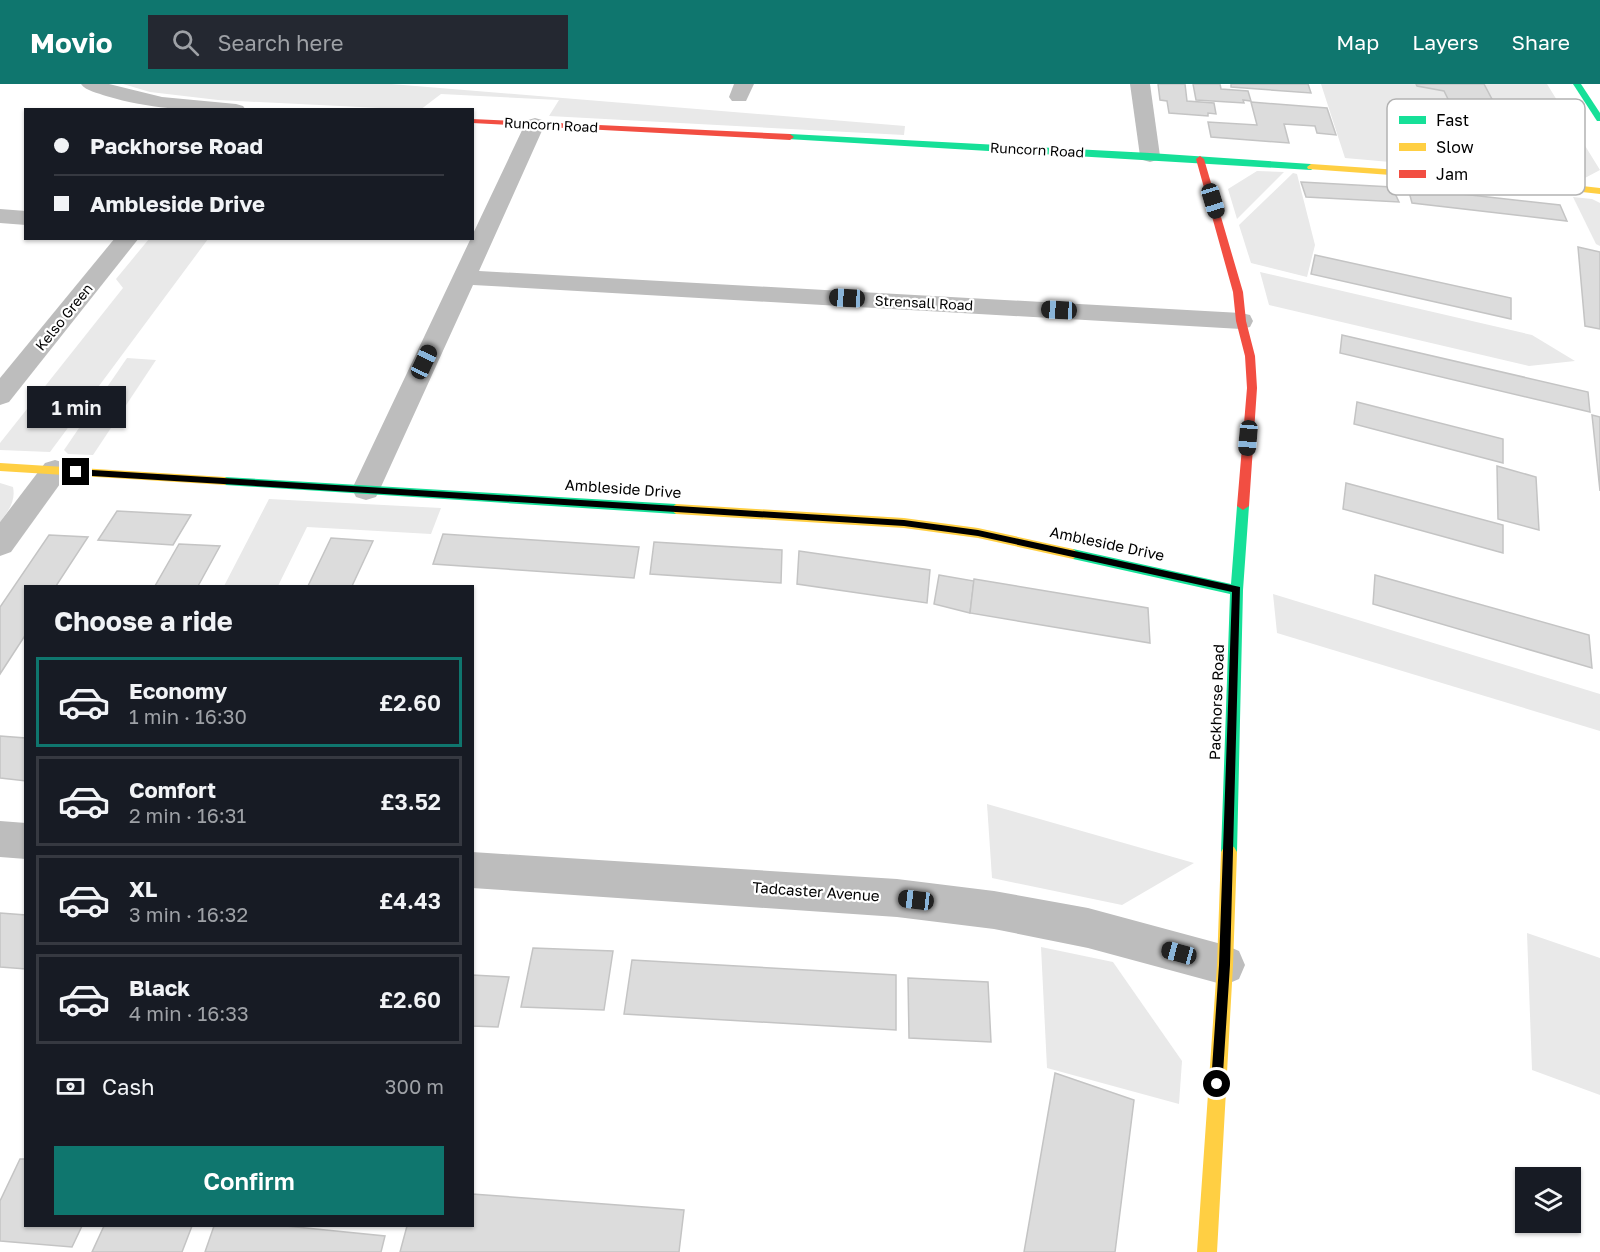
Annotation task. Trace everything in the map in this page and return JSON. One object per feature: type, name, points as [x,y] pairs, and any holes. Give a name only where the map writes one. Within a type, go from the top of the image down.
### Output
[{"type":"street","points":[[92,84],[124,95],[157,102],[216,108]]},
{"type":"street","points":[[1140,84],[1150,156]]},
{"type":"street","points":[[1577,84],[1600,119]]},
{"type":"street","name":"Runcorn Road","points":[[474,121],[1150,156],[1387,172]]},
{"type":"street","points":[[366,489],[535,124]]},
{"type":"street","name":"Packhorse Road","points":[[1200,159],[1239,292],[1241,321],[1250,356],[1252,388],[1237,590],[1224,965],[1208,1252]]},
{"type":"street","name":"Runcorn Road","points":[[1585,189],[1600,191]]},
{"type":"street","points":[[0,216],[24,218]]},
{"type":"street","name":"Kelso Green","points":[[0,396],[126,240]]},
{"type":"street","name":"Strensall Road","points":[[464,277],[1241,321]]},
{"type":"street","name":"Ambleside Drive","points":[[0,467],[904,523],[989,535],[1237,590]]},
{"type":"street","points":[[0,544],[55,470]]},
{"type":"street","points":[[0,839],[24,841]]},
{"type":"street","name":"Tadcaster Avenue","points":[[474,870],[897,898],[994,910],[1088,928],[1224,965]]},
{"type":"shaded area","points":[[123,84],[391,84],[905,126],[904,135],[549,116],[559,100],[441,94],[423,108],[380,108],[218,100],[150,92]]},
{"type":"shaded area","points":[[1321,84],[1416,84],[1444,91],[1448,99],[1387,99],[1387,162],[1345,158]]},
{"type":"shaded area","points":[[1484,84],[1547,84],[1556,99],[1491,99]]},
{"type":"shaded area","points":[[1585,146],[1600,170],[1585,178]]},
{"type":"shaded area","points":[[1257,171],[1284,172],[1237,219],[1228,189]]},
{"type":"shaded area","points":[[1293,173],[1297,174],[1315,245],[1307,277],[1251,263],[1239,225]]},
{"type":"shaded area","points":[[1573,197],[1592,199],[1600,203],[1600,246],[1596,244]]},
{"type":"shaded area","points":[[148,240],[207,240],[50,452],[0,450],[0,443],[123,288],[116,279]]},
{"type":"shaded area","points":[[1260,272],[1532,335],[1575,361],[1529,366],[1269,305]]},
{"type":"shaded area","points":[[127,358],[156,360],[93,455],[68,454],[64,450]]},
{"type":"shaded area","points":[[0,483],[13,487],[14,492],[11,506],[0,522]]},
{"type":"shaded area","points":[[269,499],[441,508],[431,534],[307,527],[278,585],[225,585]]},
{"type":"shaded area","points":[[1273,594],[1600,694],[1600,731],[1277,633]]},
{"type":"shaded area","points":[[987,804],[1194,863],[1122,905],[992,878]]},
{"type":"shaded area","points":[[1527,933],[1600,958],[1600,1095],[1532,1070]]},
{"type":"shaded area","points":[[1041,947],[1113,962],[1182,1061],[1179,1104],[1047,1068]]},
{"type":"building","points":[[1158,84],[1185,84],[1187,101],[1214,103],[1216,114],[1208,113],[1208,116],[1169,113],[1167,101],[1160,100]]},
{"type":"building","points":[[1193,84],[1220,84],[1221,89],[1248,91],[1251,101],[1243,100],[1244,103],[1196,100]]},
{"type":"building","points":[[1231,84],[1308,84],[1311,93],[1231,87]]},
{"type":"building","points":[[1416,84],[1484,84],[1492,99],[1448,99],[1444,91]]},
{"type":"building","points":[[1251,102],[1327,108],[1336,135],[1317,133],[1315,126],[1284,124],[1289,143],[1211,137],[1208,122],[1257,125]]},
{"type":"building","points":[[1301,182],[1387,187],[1387,195],[1396,195],[1399,202],[1306,197]]},
{"type":"building","points":[[1410,195],[1471,195],[1560,205],[1567,221],[1412,203]]},
{"type":"building","points":[[1578,247],[1600,252],[1600,329],[1585,326]]},
{"type":"building","points":[[1315,255],[1511,298],[1511,319],[1311,274]]},
{"type":"building","points":[[1342,335],[1588,392],[1590,412],[1340,353]]},
{"type":"building","points":[[1357,402],[1503,439],[1503,463],[1354,424]]},
{"type":"building","points":[[1592,415],[1600,417],[1600,491]]},
{"type":"building","points":[[1497,466],[1536,477],[1539,530],[1498,519]]},
{"type":"building","points":[[1346,483],[1503,525],[1503,553],[1343,509]]},
{"type":"building","points":[[117,511],[191,515],[173,545],[98,540]]},
{"type":"building","points":[[443,534],[639,547],[634,578],[433,564]]},
{"type":"building","points":[[49,535],[88,537],[57,585],[24,585],[24,637],[0,674],[0,607]]},
{"type":"building","points":[[331,538],[373,541],[352,585],[308,585]]},
{"type":"building","points":[[654,542],[782,550],[781,583],[650,574]]},
{"type":"building","points":[[179,544],[220,546],[199,585],[156,585]]},
{"type":"building","points":[[799,551],[930,570],[927,603],[797,584]]},
{"type":"building","points":[[939,575],[974,581],[970,613],[934,604]]},
{"type":"building","points":[[1375,575],[1589,635],[1592,668],[1373,604]]},
{"type":"building","points":[[974,579],[1148,608],[1150,643],[970,613]]},
{"type":"building","points":[[0,736],[24,738],[24,781],[0,778]]},
{"type":"building","points":[[0,913],[24,915],[24,969],[0,967]]},
{"type":"building","points":[[533,948],[613,951],[604,1010],[521,1007]]},
{"type":"building","points":[[632,960],[896,975],[896,1030],[624,1014]]},
{"type":"building","points":[[474,975],[509,977],[498,1027],[474,1026]]},
{"type":"building","points":[[908,978],[988,982],[991,1042],[909,1038]]},
{"type":"building","points":[[1055,1073],[1134,1100],[1115,1252],[1024,1252]]},
{"type":"building","points":[[20,1159],[24,1159],[24,1227],[82,1227],[72,1247],[0,1241],[0,1201]]},
{"type":"building","points":[[474,1194],[684,1210],[679,1252],[400,1252],[407,1227],[474,1227]]},
{"type":"building","points":[[104,1227],[192,1227],[182,1252],[92,1252]]},
{"type":"building","points":[[214,1227],[296,1227],[385,1236],[381,1252],[205,1252]]},
{"type":"traffic: fast","points":[[1577,84],[1600,119]]},
{"type":"traffic: fast","points":[[790,137],[1311,167]]},
{"type":"traffic: fast","points":[[225,481],[676,509]]},
{"type":"traffic: fast","points":[[1229,852],[1237,590],[1243,506]]},
{"type":"traffic: fast","points":[[1073,554],[1237,590]]},
{"type":"traffic: slow","points":[[1311,167],[1387,172]]},
{"type":"traffic: slow","points":[[1585,189],[1600,191]]},
{"type":"traffic: slow","points":[[0,467],[225,481]]},
{"type":"traffic: slow","points":[[676,509],[904,523],[978,533],[1073,554]]},
{"type":"traffic: slow","points":[[1207,1252],[1225,965],[1229,852]]},
{"type":"traffic: jam","points":[[474,121],[790,137]]},
{"type":"traffic: jam","points":[[1200,159],[1238,292],[1241,321],[1250,356],[1252,388],[1243,506]]},
{"type":"route","points":[[76,472],[904,523],[978,533],[1237,590],[1224,965],[1217,1084]]}]
